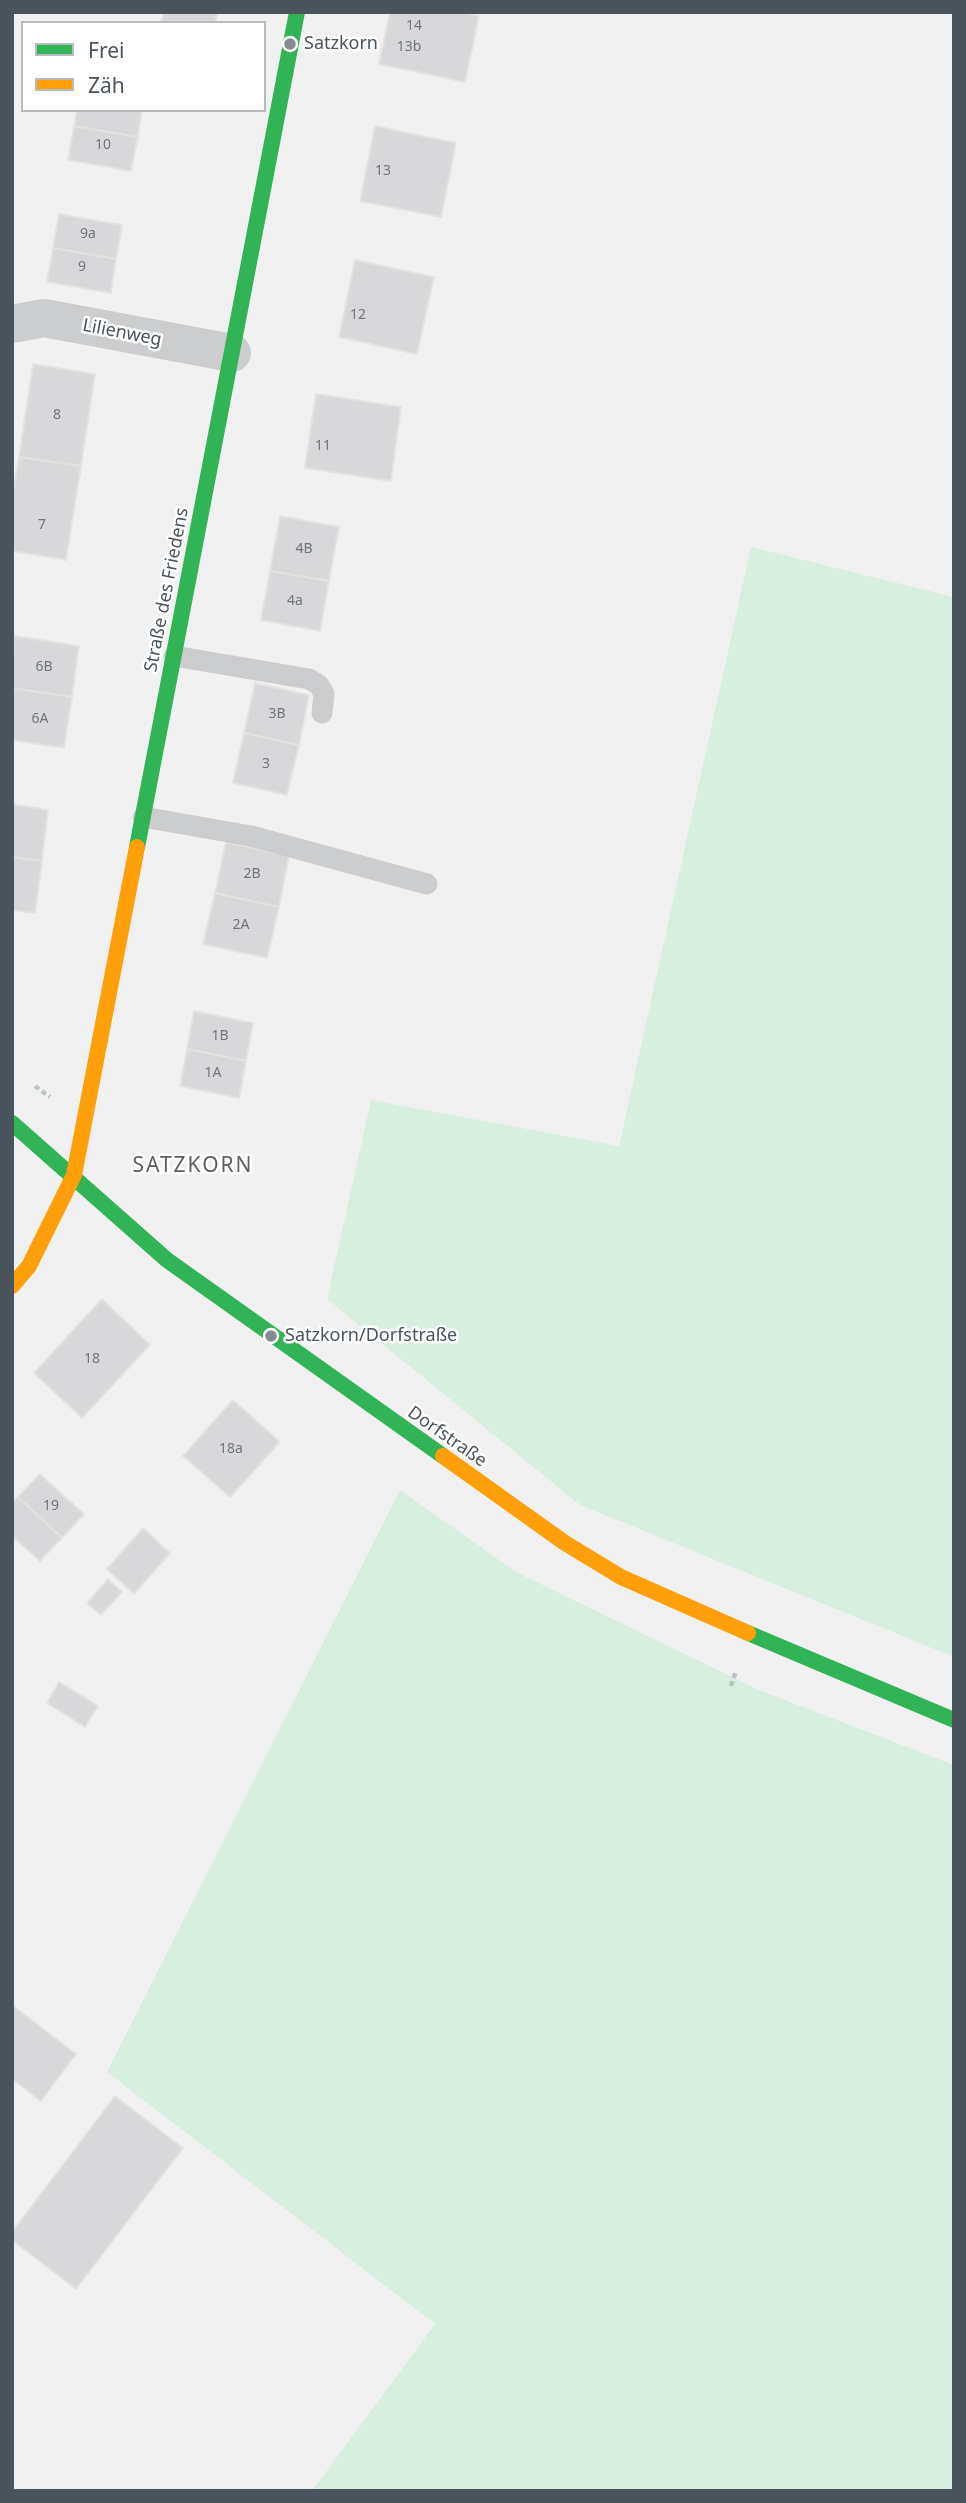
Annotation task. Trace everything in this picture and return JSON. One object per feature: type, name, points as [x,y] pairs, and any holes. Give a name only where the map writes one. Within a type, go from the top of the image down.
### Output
[{"type":"street","name":"Straße des Friedens","points":[[74,1175],[297,12]]},
{"type":"street","name":"Lilienweg","points":[[12,324],[44,318],[232,353]]},
{"type":"street","name":"Dorfstraße","points":[[12,1123],[167,1260],[565,1543],[621,1577],[918,1707],[954,1720]]},
{"type":"street","points":[[12,1286],[29,1266],[74,1175]]},
{"type":"lane","points":[[174,656],[309,679],[319,685],[324,694],[322,713]]},
{"type":"lane","points":[[143,817],[251,836],[427,884]]},
{"type":"green space","points":[[751,547],[954,597],[954,1657],[580,1505],[327,1299],[371,1100],[619,1146]]},
{"type":"green space","points":[[400,1490],[516,1572],[759,1690],[954,1765],[954,2491],[312,2491],[435,2324],[107,2072]]},
{"type":"building","points":[[164,12],[217,12],[215,21],[162,21]]},
{"type":"building","points":[[390,12],[462,12],[479,16],[465,82],[379,64]]},
{"type":"building","points":[[77,112],[142,112],[138,137],[74,126]]},
{"type":"building","points":[[74,126],[138,137],[131,171],[68,160]]},
{"type":"building","points":[[375,126],[456,143],[441,217],[360,201]]},
{"type":"building","points":[[59,214],[122,225],[116,259],[53,248]]},
{"type":"building","points":[[53,248],[116,259],[111,293],[47,282]]},
{"type":"building","points":[[355,260],[434,277],[417,354],[339,337]]},
{"type":"building","points":[[33,364],[95,374],[81,466],[19,457]]},
{"type":"building","points":[[316,394],[401,407],[391,481],[305,468]]},
{"type":"building","points":[[19,457],[81,466],[66,560],[12,551],[12,498]]},
{"type":"building","points":[[280,516],[339,527],[329,581],[270,571]]},
{"type":"building","points":[[270,571],[329,581],[320,631],[261,620]]},
{"type":"building","points":[[14,636],[79,646],[72,697],[12,688]]},
{"type":"building","points":[[255,683],[309,695],[299,745],[244,733]]},
{"type":"building","points":[[12,688],[72,697],[64,748],[12,740]]},
{"type":"building","points":[[244,733],[299,745],[287,795],[233,783]]},
{"type":"building","points":[[12,804],[48,810],[42,861],[12,857]]},
{"type":"building","points":[[226,842],[289,856],[279,907],[215,893]]},
{"type":"building","points":[[12,857],[42,861],[35,913],[12,910]]},
{"type":"building","points":[[215,893],[279,907],[267,958],[203,944]]},
{"type":"building","points":[[194,1011],[253,1023],[246,1061],[187,1049]]},
{"type":"building","points":[[187,1049],[246,1061],[239,1098],[180,1086]]},
{"type":"building","points":[[102,1299],[150,1345],[82,1418],[34,1373]]},
{"type":"building","points":[[233,1400],[280,1442],[230,1497],[183,1456]]},
{"type":"building","points":[[40,1474],[84,1514],[62,1538],[18,1497]]},
{"type":"building","points":[[18,1497],[62,1538],[40,1561],[12,1536],[12,1503]]},
{"type":"building","points":[[143,1528],[170,1553],[134,1594],[107,1569]]},
{"type":"building","points":[[108,1579],[122,1592],[101,1615],[87,1603]]},
{"type":"building","points":[[59,1682],[98,1706],[85,1727],[47,1703]]},
{"type":"building","points":[[12,2005],[76,2054],[41,2101],[12,2079]]},
{"type":"building","points":[[115,2096],[183,2148],[76,2289],[12,2240],[12,2232]]},
{"type":"traffic: fast","points":[[137,847],[297,12]]},
{"type":"traffic: fast","points":[[12,1123],[167,1260],[443,1456]]},
{"type":"traffic: fast","points":[[748,1633],[954,1720]]},
{"type":"traffic: slow","points":[[12,1286],[29,1266],[74,1175],[137,847]]},
{"type":"traffic: slow","points":[[443,1456],[565,1543],[621,1577],[748,1633]]},
{"type":"place","name":"Satzkorn","points":[[290,44]]},
{"type":"place","name":"Satzkorn/Dorfstraße","points":[[271,1336]]},
{"type":"district","name":"SATZKORN","points":[[193,1166]]}]
